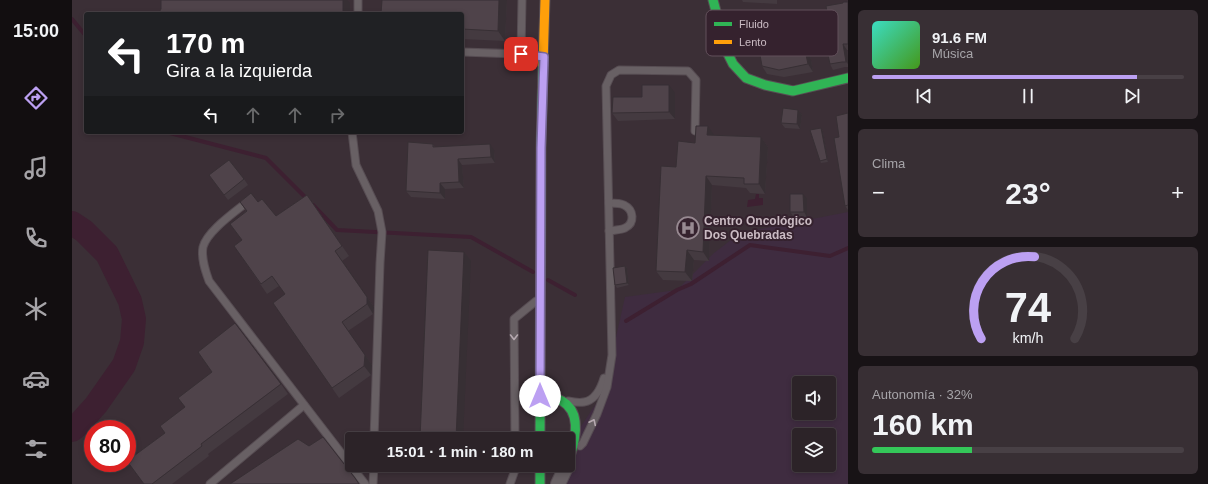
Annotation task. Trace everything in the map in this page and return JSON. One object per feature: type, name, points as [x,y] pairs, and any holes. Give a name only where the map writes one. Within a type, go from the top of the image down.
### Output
[{"type":"main road","points":[[540,432],[541,148],[544,0]]},
{"type":"main road","points":[[713,0],[716,10]]},
{"type":"main road","points":[[729,56],[733,64],[746,78],[765,85],[793,91],[848,78]]},
{"type":"main road","points":[[540,396],[562,401],[570,408],[575,419],[575,438]]},
{"type":"main road","points":[[540,472],[540,484]]},
{"type":"street","points":[[558,484],[564,472]]},
{"type":"lane","points":[[358,0],[358,12]]},
{"type":"lane","points":[[521,54],[522,0]]},
{"type":"lane","points":[[464,52],[521,54],[544,57]]},
{"type":"lane","points":[[575,453],[583,443],[597,414],[606,387],[612,355],[606,86],[611,75],[619,70],[688,71],[696,80],[695,131]]},
{"type":"lane","points":[[352,134],[356,165],[378,211],[382,232],[374,432]]},
{"type":"lane","points":[[247,202],[211,232],[203,246],[205,269],[209,281],[365,484]]},
{"type":"lane","points":[[609,203],[622,204],[629,208],[632,213],[632,219],[629,225],[624,229],[609,230]]},
{"type":"lane","points":[[515,432],[514,319],[541,297]]},
{"type":"lane","points":[[562,401],[584,402],[593,398],[602,386],[612,355]]},
{"type":"lane","points":[[210,484],[304,404]]},
{"type":"lane","points":[[373,484],[374,472]]},
{"type":"lane","points":[[510,484],[514,472]]},
{"type":"shaded area","points":[[756,194],[759,194],[759,198],[763,198],[763,205],[747,207],[748,200],[755,199]]},
{"type":"shaded area","points":[[848,212],[848,484],[559,484],[563,472],[575,472],[576,434],[607,387],[612,355],[625,297],[677,290],[714,253],[740,233]]},
{"type":"building","points":[[161,0],[343,0],[343,12],[159,12],[161,9]]},
{"type":"building","points":[[382,0],[499,0],[498,31],[464,29],[464,12],[381,12]]},
{"type":"building","points":[[848,2],[848,44],[843,44],[846,62],[830,64],[828,56],[838,56],[838,10],[827,10],[826,6]]},
{"type":"building","points":[[760,56],[806,56],[808,64],[779,70],[762,66]]},
{"type":"building","points":[[642,85],[669,85],[669,112],[612,113],[613,97],[642,97]]},
{"type":"building","points":[[783,108],[798,110],[797,124],[781,123]]},
{"type":"building","points":[[848,113],[848,205],[845,206],[834,138],[839,137],[836,116]]},
{"type":"building","points":[[696,126],[708,126],[707,135],[761,137],[759,184],[744,184],[744,178],[706,176],[703,252],[687,250],[685,272],[656,271],[661,166],[676,167],[678,141],[695,143]]},
{"type":"building","points":[[821,128],[827,159],[820,161],[810,130]]},
{"type":"building","points":[[408,142],[433,144],[433,147],[490,144],[491,157],[458,159],[459,182],[440,183],[440,193],[406,191]]},
{"type":"building","points":[[229,160],[244,179],[224,195],[209,175]]},
{"type":"building","points":[[251,193],[258,202],[262,199],[276,216],[307,195],[342,246],[335,251],[367,297],[367,304],[342,322],[365,355],[364,366],[332,388],[273,303],[285,294],[272,276],[261,284],[234,246],[242,240],[230,224],[247,211],[240,202]]},
{"type":"building","points":[[790,194],[803,194],[804,212],[790,212]]},
{"type":"building","points":[[428,250],[464,252],[456,432],[420,432]]},
{"type":"building","points":[[625,266],[627,283],[615,285],[613,268]]},
{"type":"building","points":[[235,323],[281,384],[201,444],[202,446],[152,484],[144,484],[135,472],[136,454],[165,433],[160,426],[185,407],[178,398],[212,372],[198,352]]},
{"type":"building","points":[[323,437],[345,465],[345,472],[350,472],[359,484],[230,484],[298,439],[309,446]]},
{"type":"waterway","points":[[72,19],[84,34]]},
{"type":"waterway","points":[[174,134],[266,158],[307,199]]},
{"type":"waterway","points":[[313,205],[337,230],[471,237],[533,272]]},
{"type":"waterway","points":[[72,223],[84,231],[107,254],[130,301],[134,319],[132,342],[124,365],[96,405],[72,430]]},
{"type":"waterway","points":[[626,321],[677,290],[691,284],[750,245],[830,256],[848,248]]},
{"type":"waterway","points":[[548,280],[575,295]]},
{"type":"traffic: fast","points":[[713,0],[716,10]]},
{"type":"traffic: fast","points":[[729,56],[733,64],[746,78],[765,85],[793,91],[848,78]]},
{"type":"traffic: fast","points":[[540,432],[541,148],[543,65]]},
{"type":"traffic: fast","points":[[540,396],[560,400],[569,406],[575,421],[575,438]]},
{"type":"traffic: fast","points":[[540,472],[540,484]]},
{"type":"traffic: slow","points":[[543,65],[545,0]]},
{"type":"place","name":"Centro Oncológico Dos Quebradas","points":[[688,228]]},
{"type":"route","points":[[521,54],[544,57],[541,148],[540,396]]}]
